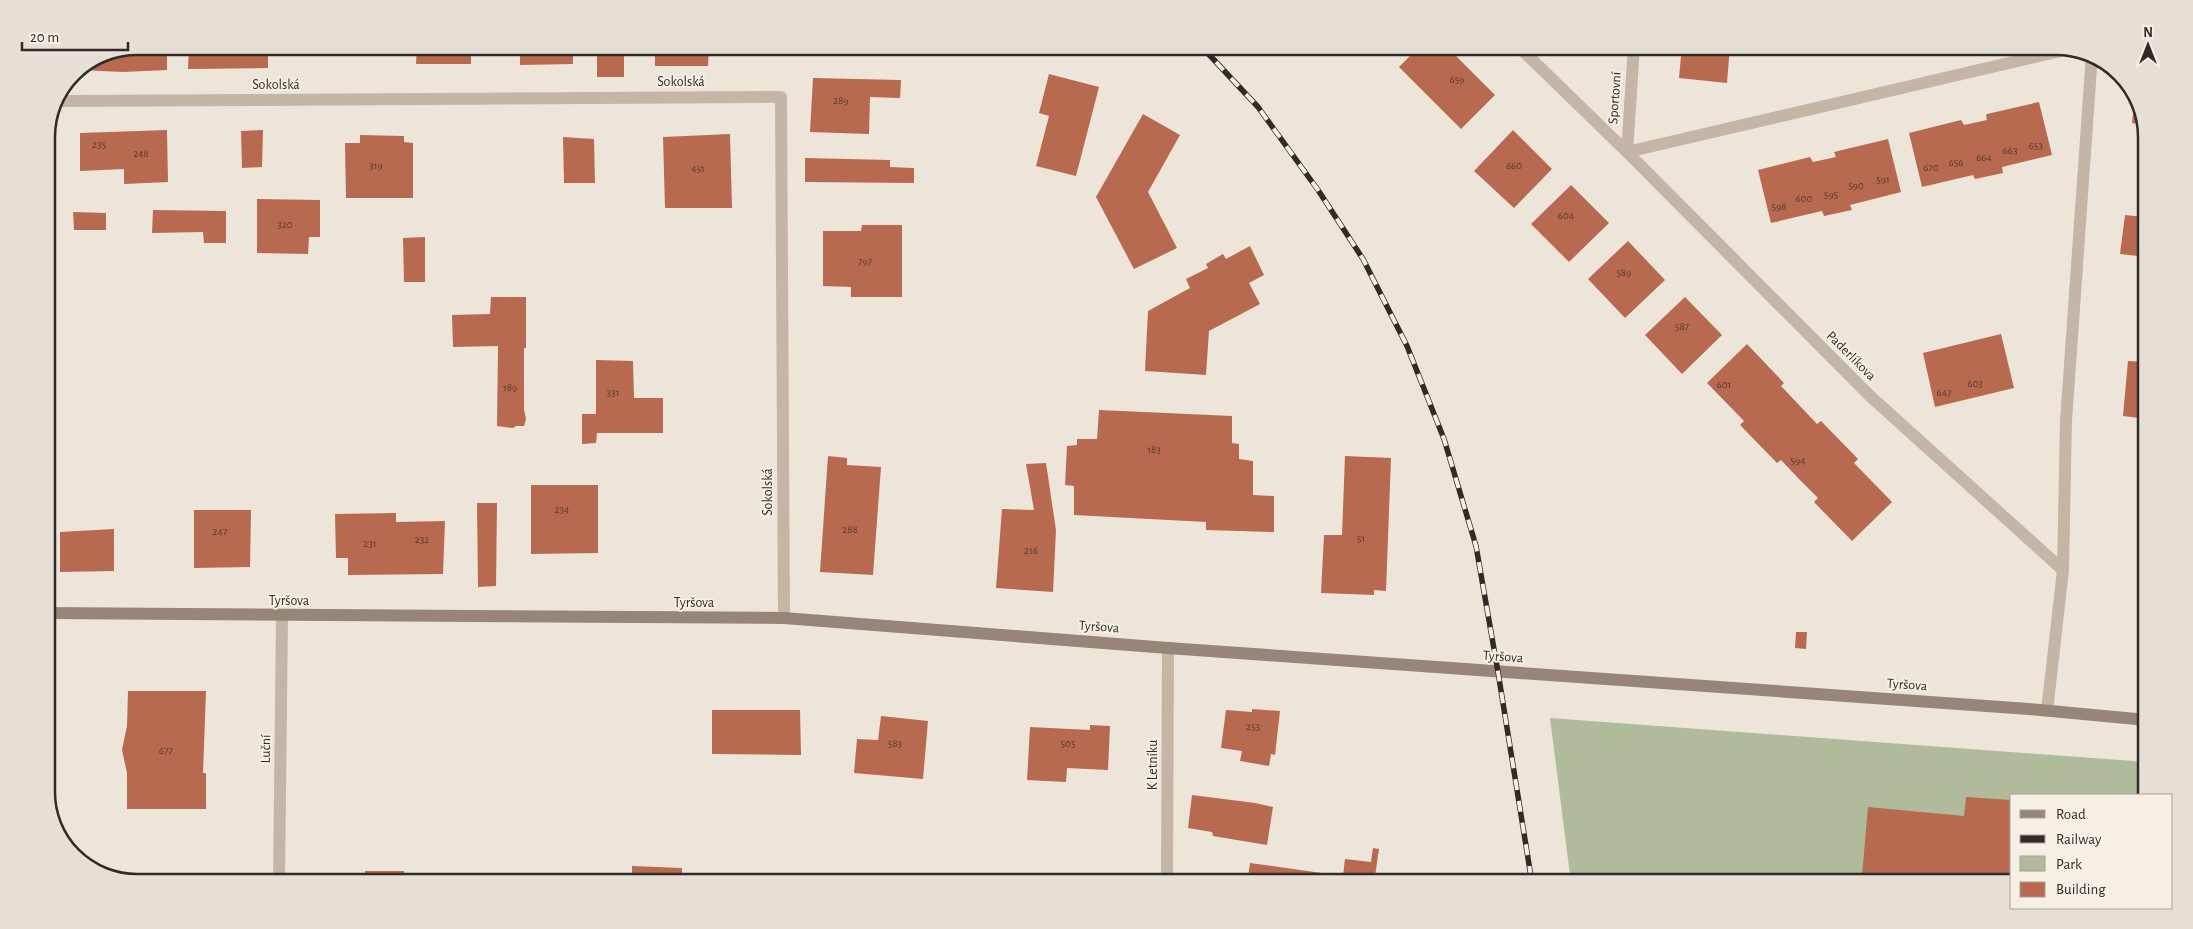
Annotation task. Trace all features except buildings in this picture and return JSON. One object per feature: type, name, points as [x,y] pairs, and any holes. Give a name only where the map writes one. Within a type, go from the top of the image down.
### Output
[{"type":"street","name":"Paderlíkova","points":[[1527,55],[1627,152],[1870,396],[2064,570]]},
{"type":"street","name":"Sportovní","points":[[1627,152],[1633,55]]},
{"type":"street","points":[[1627,152],[2043,55]]},
{"type":"street","points":[[2047,711],[2064,570],[2066,422],[2091,63]]},
{"type":"street","name":"Sokolská","points":[[63,101],[781,97],[784,618]]},
{"type":"street","name":"Tyršova","points":[[55,613],[784,618],[2138,719]]},
{"type":"street","name":"Luční","points":[[279,874],[282,616]]},
{"type":"street","name":"K Letníku","points":[[1167,874],[1168,648]]},
{"type":"green space","points":[[1550,718],[2138,761],[2138,794],[2010,794],[2010,874],[1570,874]]},
{"type":"railway","points":[[1209,55],[1258,107],[1318,190],[1363,259],[1407,346],[1444,439],[1476,546],[1531,874]]}]
